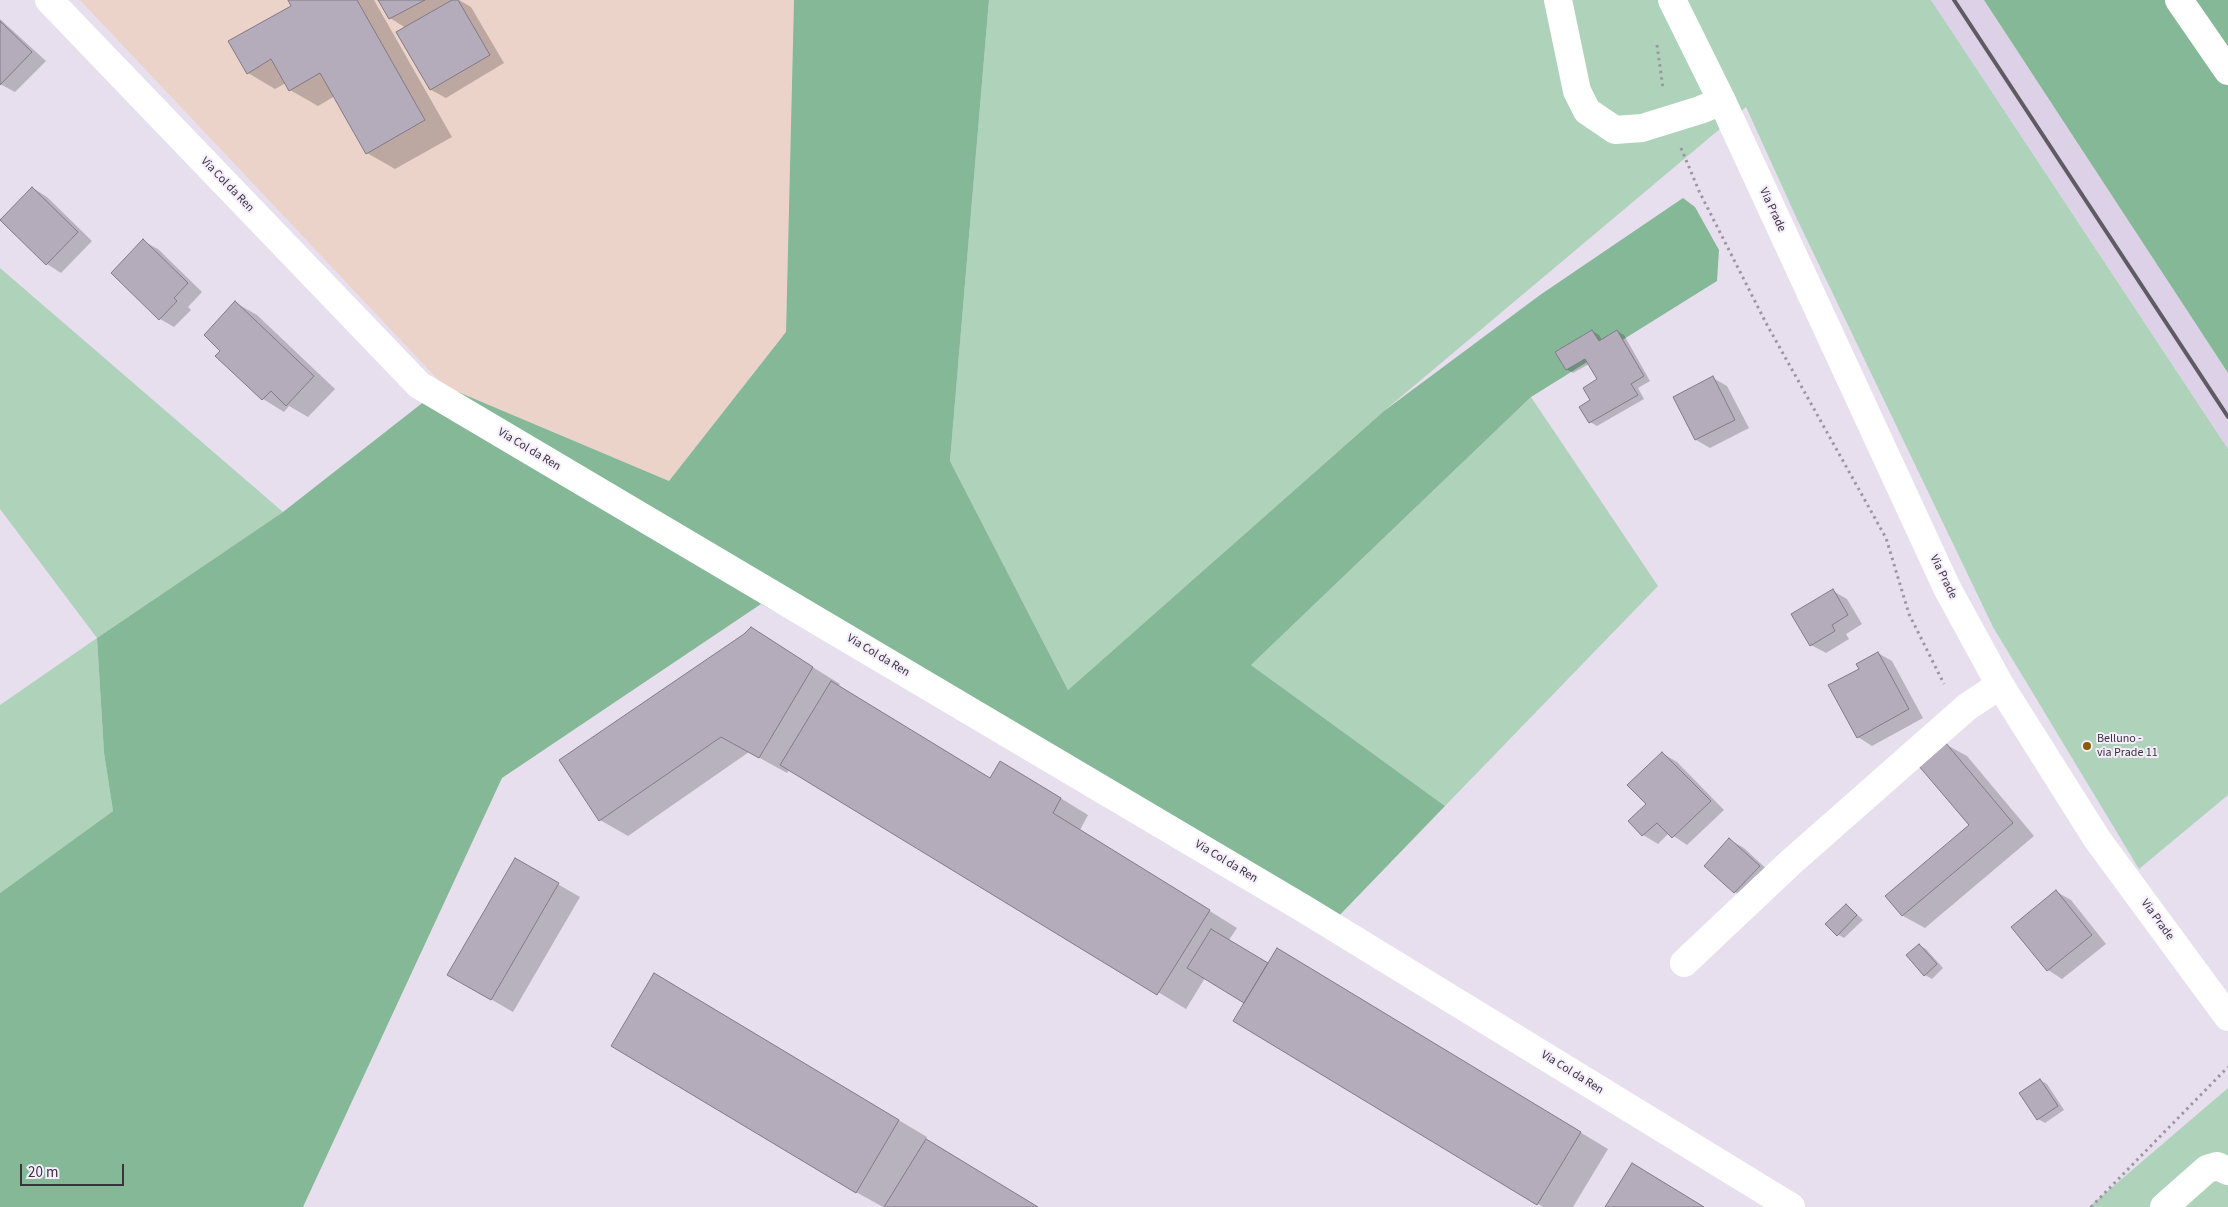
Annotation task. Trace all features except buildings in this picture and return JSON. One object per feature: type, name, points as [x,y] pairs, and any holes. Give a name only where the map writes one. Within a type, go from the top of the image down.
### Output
[{"type":"street","name":"Via Col da Ren","points":[[49,0],[419,385],[1306,910],[1791,1207]]},
{"type":"street","points":[[1558,0],[1577,91],[1587,111],[1615,130],[1642,128],[1722,101]]},
{"type":"street","name":"Via Prade","points":[[1672,0],[1722,101],[1939,570],[2000,685],[2098,839],[2228,1017]]},
{"type":"street","points":[[2179,0],[2228,71]]},
{"type":"street","points":[[1684,963],[1790,863],[1967,707],[2000,685]]},
{"type":"street","points":[[2164,1207],[2207,1168],[2218,1166],[2228,1171]]},
{"type":"path","points":[[1654,37],[1663,89]]},
{"type":"path","points":[[1679,145],[1699,191],[1766,323],[1886,538],[1909,614],[1952,700],[1967,707]]},
{"type":"path","points":[[2091,1207],[2228,1067]]},
{"type":"shaded area","points":[[80,0],[794,0],[786,332],[669,481],[444,386]]},
{"type":"shaded area","points":[[1931,0],[1984,0],[2228,373],[2228,449]]},
{"type":"green space","points":[[794,0],[989,0],[950,461],[1068,690],[1384,411],[1540,295],[1683,198],[1695,207],[1719,250],[1717,281],[1531,397],[1251,665],[1445,806],[1332,923],[761,604],[502,778],[303,1207],[0,1207],[0,893],[113,811],[104,753],[97,638],[283,512],[444,386],[669,481],[786,332]]},
{"type":"green space","points":[[989,0],[1931,0],[2228,449],[2228,795],[2139,869],[1993,627],[1797,219],[1746,107],[1384,411],[1068,690],[950,461]]},
{"type":"green space","points":[[1984,0],[2228,0],[2228,373]]},
{"type":"green space","points":[[0,268],[283,512],[97,638],[0,509]]},
{"type":"green space","points":[[1531,397],[1658,586],[1445,806],[1251,665]]},
{"type":"green space","points":[[97,638],[104,753],[113,811],[0,893],[0,705]]},
{"type":"green space","points":[[2228,1088],[2228,1207],[2089,1207]]},
{"type":"railway","points":[[1954,0],[2228,417]]},
{"type":"place","name":"Belluno - via Prade 11","points":[[2087,746]]}]
